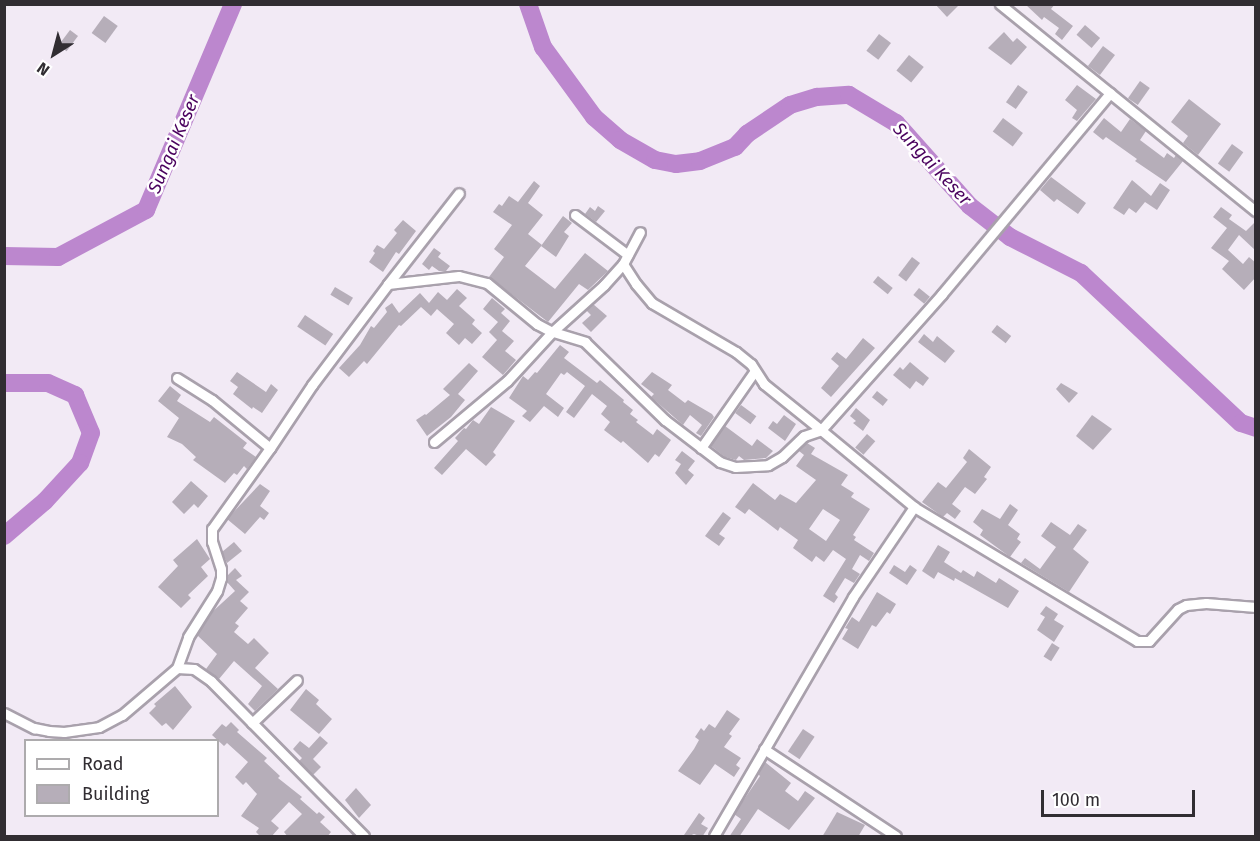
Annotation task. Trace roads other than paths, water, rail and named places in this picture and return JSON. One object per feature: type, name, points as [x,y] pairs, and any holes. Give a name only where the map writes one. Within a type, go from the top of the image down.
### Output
[{"type":"street","points":[[999,4],[1256,211]]},
{"type":"street","points":[[388,284],[459,276],[477,278],[487,283],[537,324],[552,332],[585,342],[665,420],[720,462],[735,467],[752,468],[768,465],[782,457],[804,436],[821,430],[981,249],[1110,93]]},
{"type":"street","points":[[4,713],[34,728],[49,731],[64,732],[99,728],[122,715],[177,668],[188,637],[217,591],[221,578],[222,569],[212,542],[212,529],[312,385],[459,193]]},
{"type":"street","points":[[575,215],[625,260],[636,284],[652,303],[736,352],[751,364],[754,372],[764,384],[914,507],[1137,641],[1149,640],[1178,609],[1186,605],[1206,603],[1256,607]]},
{"type":"street","points":[[434,442],[507,381],[552,332],[604,285],[625,260],[640,232]]},
{"type":"street","points":[[701,448],[754,372]]},
{"type":"street","points":[[177,378],[212,400],[270,448]]},
{"type":"street","points":[[714,837],[853,597],[914,507]]},
{"type":"street","points":[[177,668],[194,669],[211,681],[364,837]]},
{"type":"street","points":[[252,723],[297,680]]},
{"type":"street","points":[[764,749],[896,837]]},
{"type":"waterway","name":"Sungai Keser","points":[[4,256],[58,257],[146,210],[233,4]]},
{"type":"waterway","name":"Sungai Keser","points":[[528,4],[543,47],[594,117],[620,140],[655,160],[676,164],[700,161],[735,147],[747,134],[790,105],[817,97],[849,95],[896,123],[970,206],[1010,237],[1081,273],[1241,423],[1256,428]]},
{"type":"waterway","points":[[4,383],[48,383],[75,395],[91,433],[80,463],[45,501],[4,536]]}]
